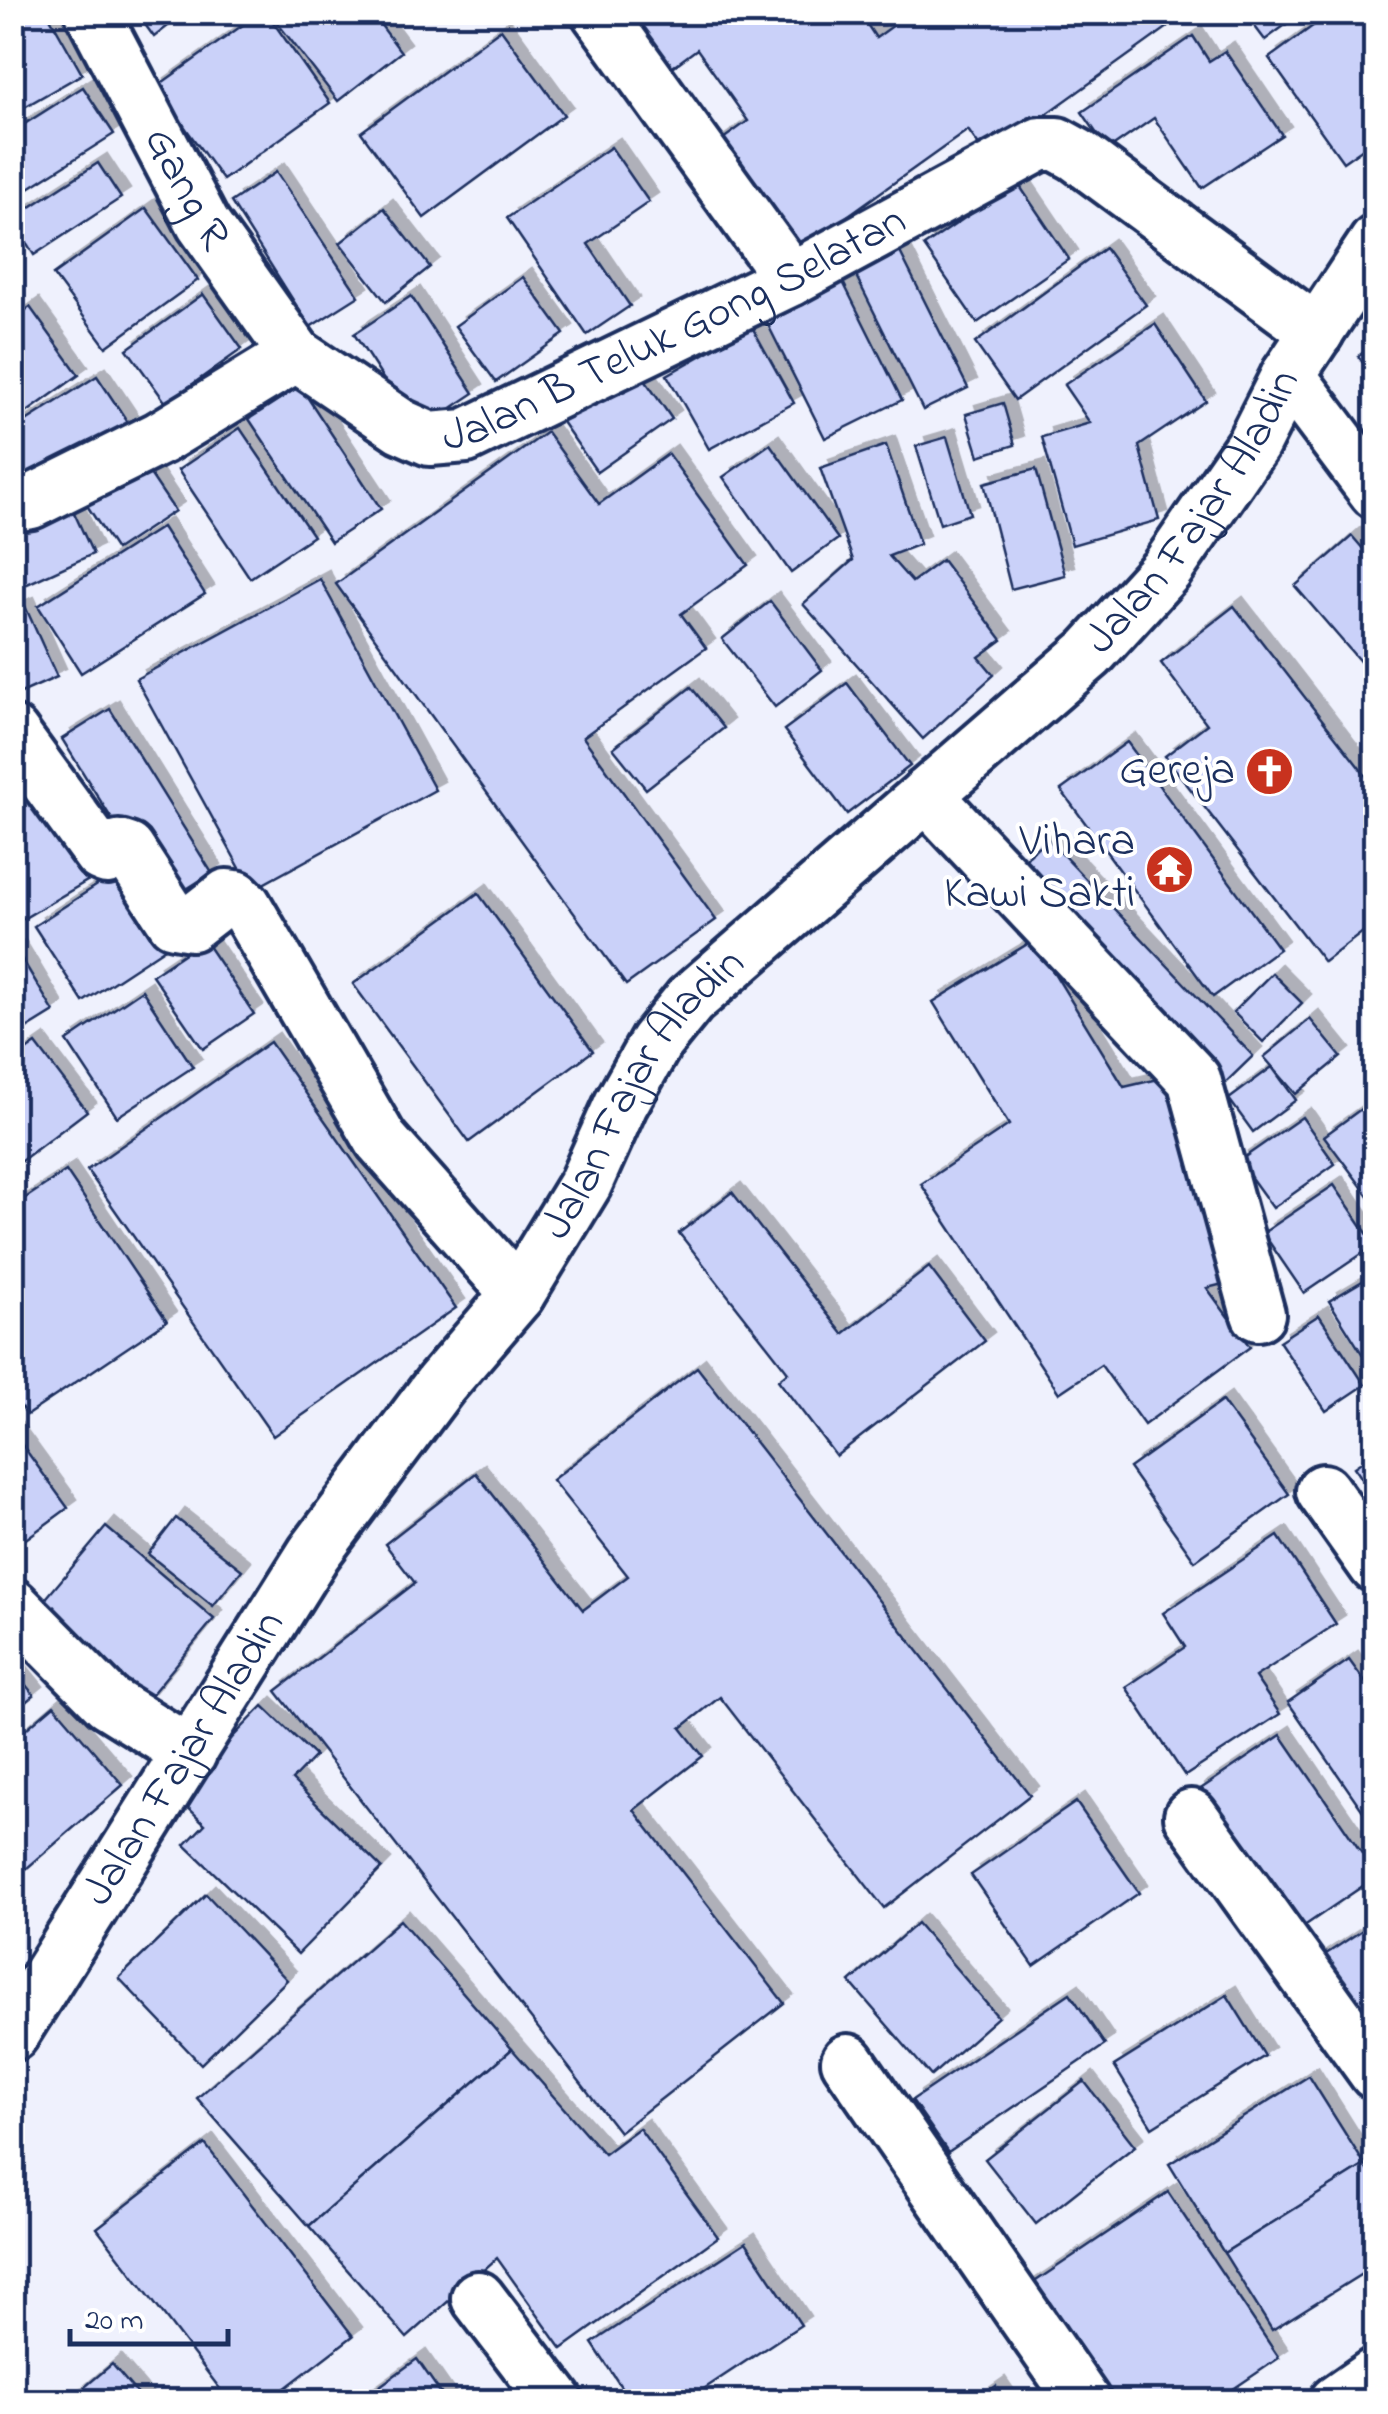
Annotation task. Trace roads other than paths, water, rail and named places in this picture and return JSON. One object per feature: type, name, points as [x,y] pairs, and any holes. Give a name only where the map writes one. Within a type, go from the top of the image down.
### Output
[{"type":"street","name":"Gang R","points":[[92,12],[203,224],[296,355]]},
{"type":"street","points":[[598,12],[791,279]]},
{"type":"street","name":"Jalan B Teluk Gong Selatan","points":[[296,355],[401,426],[430,439],[466,436],[791,279],[1040,144],[1057,144],[1077,155],[1316,332]]},
{"type":"street","name":"Jalan Fajar Aladin","points":[[12,2034],[336,1521],[523,1286],[585,1184],[621,1104],[656,1042],[690,1000],[1090,652],[1166,570],[1253,444],[1288,375],[1376,242]]},
{"type":"street","points":[[12,505],[30,502],[160,438],[296,355]]},
{"type":"street","points":[[1288,375],[1376,492]]},
{"type":"street","points":[[12,733],[100,854],[107,856],[119,847],[128,850],[174,921],[191,924],[226,896],[236,897],[245,906],[381,1140],[523,1286]]},
{"type":"street","points":[[926,795],[1194,1079],[1258,1314]]},
{"type":"street","points":[[350,1031],[442,1172],[523,1286]]},
{"type":"street","points":[[1323,1491],[1376,1566]]},
{"type":"street","points":[[12,1605],[108,1702],[190,1752]]},
{"type":"street","points":[[1191,1816],[1376,2073]]},
{"type":"street","points":[[848,2061],[1084,2402]]},
{"type":"street","points":[[478,2298],[556,2402]]},
{"type":"street","points":[[1336,2402],[1376,2374]]},
{"type":"place","name":"Gereja","points":[[1270,772]]},
{"type":"place","name":"Vihara Kawi Sakti","points":[[1170,869]]}]
